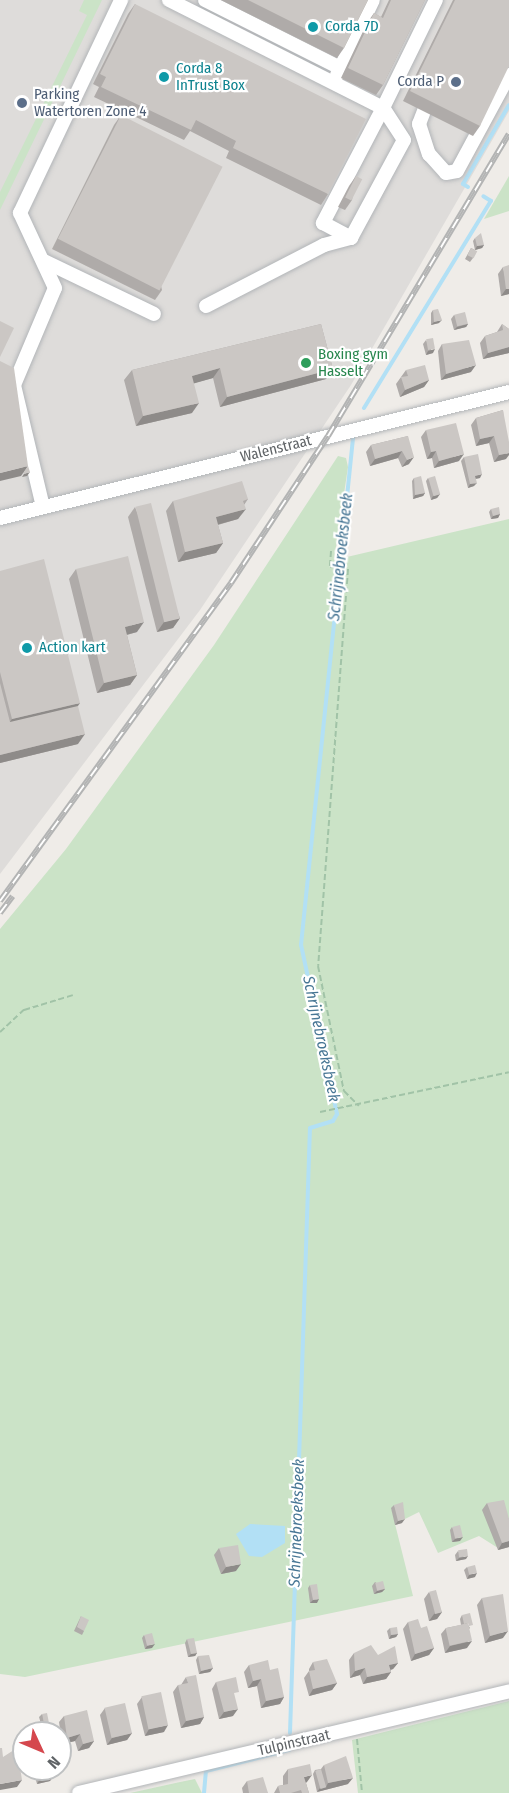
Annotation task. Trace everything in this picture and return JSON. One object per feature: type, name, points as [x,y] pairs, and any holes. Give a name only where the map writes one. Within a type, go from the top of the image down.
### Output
[{"type":"street","points":[[55,288],[20,213],[121,0]]},
{"type":"street","points":[[169,0],[383,108],[404,140],[351,238],[324,245],[206,306]]},
{"type":"street","points":[[205,0],[340,68]]},
{"type":"street","points":[[333,82],[373,0]]},
{"type":"street","points":[[351,238],[323,222],[436,0]]},
{"type":"street","points":[[423,111],[419,124],[429,154],[446,173],[457,171],[509,75]]},
{"type":"street","points":[[44,261],[154,314]]},
{"type":"street","points":[[43,507],[14,385],[55,288],[67,272]]},
{"type":"street","name":"Walenstraat","points":[[0,518],[509,392]]},
{"type":"street","name":"Tulpinstraat","points":[[79,1793],[509,1691]]},
{"type":"path","points":[[331,551],[330,567],[348,569],[317,939],[344,1091],[359,1106]]},
{"type":"path","points":[[0,1032],[24,1010],[72,995]]},
{"type":"path","points":[[320,1112],[359,1106],[509,1072]]},
{"type":"path","points":[[356,1728],[362,1793]]},
{"type":"shaded area","points":[[0,0],[509,0],[509,111],[351,385],[200,610],[0,874]]},
{"type":"green space","points":[[84,0],[102,0],[0,210],[0,192],[87,15],[79,11]]},
{"type":"green space","points":[[509,176],[509,211],[484,219]]},
{"type":"green space","points":[[338,456],[346,458],[348,467],[334,560],[509,519],[509,1545],[498,1548],[479,1536],[438,1553],[419,1512],[395,1524],[413,1596],[25,1677],[0,1674],[0,929],[66,849],[214,645]]},
{"type":"green space","points":[[509,1701],[509,1793],[358,1793],[352,1740]]},
{"type":"green space","points":[[195,1779],[202,1793],[130,1793],[180,1782]]},
{"type":"water","points":[[250,1524],[285,1526],[285,1543],[262,1557],[249,1556],[236,1534]]},
{"type":"building","name":"Corda 7D","points":[[248,0],[368,0],[344,48]]},
{"type":"building","points":[[391,0],[425,0],[383,85],[348,68],[374,13],[383,18]]},
{"type":"building","name":"Corda P","points":[[455,0],[509,0],[509,66],[480,126],[410,91]]},
{"type":"building","points":[[135,4],[366,119],[328,194],[233,148],[236,141],[196,120],[191,130],[101,87],[106,77],[100,74]]},
{"type":"building","points":[[121,115],[223,167],[159,291],[58,239]]},
{"type":"building","points":[[356,176],[362,179],[351,201],[345,197]]},
{"type":"building","points":[[481,233],[484,245],[477,246],[475,238]]},
{"type":"building","points":[[471,248],[477,251],[474,258],[467,255]]},
{"type":"building","points":[[509,265],[509,289],[506,289],[503,267]]},
{"type":"building","points":[[438,309],[442,320],[434,322],[433,310]]},
{"type":"building","points":[[465,312],[468,324],[457,326],[454,315]]},
{"type":"building","points":[[0,321],[14,328],[0,357]]},
{"type":"building","points":[[321,324],[333,369],[227,397],[220,368],[192,376],[199,403],[143,416],[132,370]]},
{"type":"building","points":[[502,324],[509,329],[509,347],[488,353],[485,336],[503,330]]},
{"type":"building","points":[[433,338],[435,349],[428,350],[426,339]]},
{"type":"building","points":[[469,340],[476,365],[446,374],[442,344]]},
{"type":"building","points":[[0,361],[14,368],[28,466],[0,473]]},
{"type":"building","points":[[425,365],[429,380],[405,390],[401,377],[408,376],[406,370]]},
{"type":"building","points":[[503,410],[509,453],[499,455],[494,436],[480,439],[476,418]]},
{"type":"building","points":[[456,423],[464,454],[439,461],[436,451],[431,452],[426,430]]},
{"type":"building","points":[[408,436],[414,457],[407,460],[402,451],[375,459],[371,445]]},
{"type":"building","points":[[478,454],[482,474],[475,476],[477,483],[470,484],[464,457]]},
{"type":"building","points":[[28,466],[30,472],[24,474],[24,472]]},
{"type":"building","points":[[421,476],[425,493],[415,495],[414,478]]},
{"type":"building","points":[[435,476],[440,494],[434,496],[428,478]]},
{"type":"building","points":[[242,481],[248,499],[243,501],[246,509],[216,517],[223,543],[185,552],[173,501]]},
{"type":"building","points":[[151,503],[180,618],[164,622],[135,507]]},
{"type":"building","points":[[499,507],[500,514],[493,516],[491,509]]},
{"type":"building","points":[[128,556],[144,622],[125,627],[137,675],[104,683],[76,569]]},
{"type":"building","name":"Action kart","points":[[44,559],[80,703],[12,719],[0,672],[0,571]]},
{"type":"building","points":[[0,683],[10,722],[78,706],[85,734],[0,755]]},
{"type":"building","points":[[504,1500],[509,1519],[509,1541],[502,1543],[487,1503]]},
{"type":"building","points":[[403,1502],[405,1519],[398,1521],[394,1505]]},
{"type":"building","points":[[460,1525],[463,1537],[455,1539],[452,1527]]},
{"type":"building","points":[[238,1545],[241,1564],[226,1567],[219,1548]]},
{"type":"building","points":[[467,1549],[468,1556],[459,1557],[458,1550]]},
{"type":"building","points":[[475,1565],[477,1573],[469,1575],[467,1567]]},
{"type":"building","points":[[383,1581],[385,1589],[377,1591],[375,1583]]},
{"type":"building","points":[[317,1584],[319,1599],[313,1600],[310,1585]]},
{"type":"building","points":[[436,1590],[442,1612],[435,1614],[429,1592]]},
{"type":"building","points":[[503,1594],[508,1631],[490,1636],[482,1598]]},
{"type":"building","points":[[470,1613],[473,1625],[469,1626],[468,1623],[464,1624],[462,1615]]},
{"type":"building","points":[[81,1616],[89,1620],[84,1631],[77,1627]]},
{"type":"building","points":[[418,1619],[421,1628],[427,1626],[434,1648],[415,1654],[408,1622]]},
{"type":"building","points":[[468,1623],[472,1641],[450,1646],[446,1628]]},
{"type":"building","points":[[397,1627],[398,1634],[391,1635],[390,1628]]},
{"type":"building","points":[[152,1633],[155,1644],[147,1646],[144,1635]]},
{"type":"building","points":[[194,1638],[197,1653],[191,1654],[187,1639]]},
{"type":"building","points":[[371,1645],[378,1655],[395,1646],[398,1663],[389,1665],[391,1672],[367,1677],[365,1668],[355,1671],[354,1653]]},
{"type":"building","points":[[209,1655],[213,1668],[201,1671],[198,1656]]},
{"type":"building","points":[[327,1659],[337,1683],[313,1689],[309,1671],[315,1670],[313,1662]]},
{"type":"building","points":[[268,1660],[270,1670],[278,1668],[284,1697],[266,1701],[261,1679],[253,1681],[249,1665]]},
{"type":"building","points":[[196,1675],[204,1717],[186,1721],[178,1685],[188,1683],[186,1677]]},
{"type":"building","points":[[236,1677],[239,1692],[234,1693],[238,1709],[224,1712],[216,1682]]},
{"type":"building","points":[[161,1692],[168,1725],[149,1729],[141,1696]]},
{"type":"building","points":[[125,1703],[132,1733],[112,1738],[105,1708]]},
{"type":"building","points":[[87,1710],[94,1741],[83,1744],[80,1734],[72,1736],[72,1721],[65,1721],[64,1716]]},
{"type":"building","points":[[47,1713],[49,1721],[43,1721],[42,1714]]},
{"type":"building","points":[[0,1748],[2,1748],[3,1757],[12,1751],[12,1781],[16,1781],[0,1784]]},
{"type":"building","points":[[346,1756],[353,1778],[328,1783],[324,1765]]},
{"type":"building","points":[[310,1764],[312,1775],[304,1777],[309,1793],[302,1793],[301,1790],[280,1793],[278,1786],[288,1784],[288,1769]]},
{"type":"building","points":[[321,1769],[326,1787],[320,1789],[315,1771]]},
{"type":"building","points":[[263,1777],[268,1793],[249,1793],[247,1781]]},
{"type":"waterway","name":"Schrijnebroeksbeek","points":[[468,187],[463,184],[509,105]]},
{"type":"waterway","name":"Schrijnebroeksbeek","points":[[364,408],[491,201],[483,196]]},
{"type":"waterway","name":"Schrijnebroeksbeek","points":[[290,1733],[310,1128],[333,1121],[337,1114],[301,945],[353,438]]},
{"type":"waterway","name":"Schrijnebroeksbeek","points":[[204,1793],[206,1771],[289,1750]]},
{"type":"railway","points":[[0,901],[231,583],[328,436],[509,134]]},
{"type":"railway","points":[[0,913],[13,896]]},
{"type":"place","name":"Corda 7D","points":[[313,27]]},
{"type":"place","name":"Corda 8 InTrust Box","points":[[164,77]]},
{"type":"place","name":"Corda P","points":[[456,82]]},
{"type":"place","name":"Parking Watertoren Zone 4","points":[[22,103]]},
{"type":"place","name":"Boxing gym Hasselt","points":[[306,363]]},
{"type":"place","name":"Action kart","points":[[27,648]]}]
